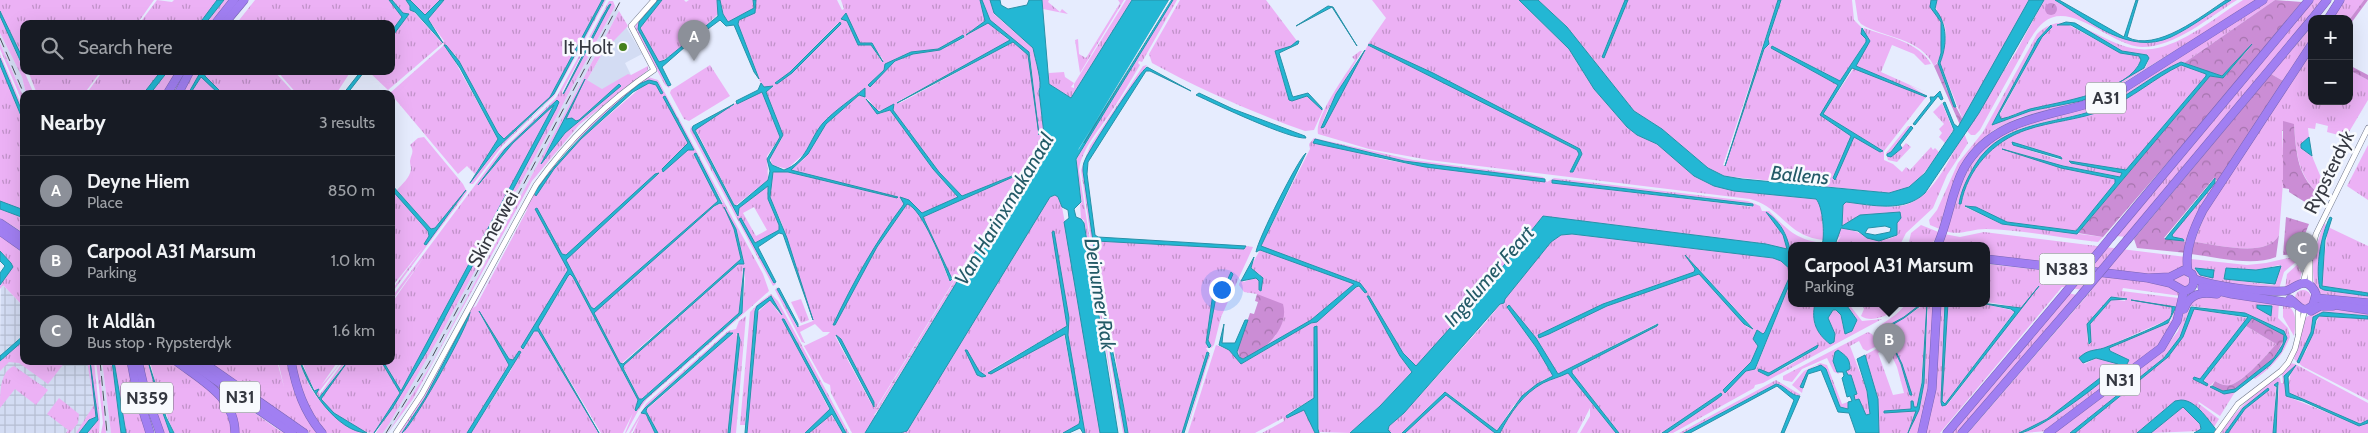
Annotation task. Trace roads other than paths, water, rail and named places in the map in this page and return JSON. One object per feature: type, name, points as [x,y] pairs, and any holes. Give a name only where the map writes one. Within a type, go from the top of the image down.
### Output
[{"type":"highway","points":[[225,19],[234,0]]},
{"type":"highway","points":[[225,19],[244,0]]},
{"type":"highway","name":"A31","points":[[1939,242],[1964,168],[1974,154],[1992,137],[2021,121],[2089,105],[2113,94],[2263,0]]},
{"type":"highway","points":[[1947,433],[2310,0]]},
{"type":"highway","points":[[2315,15],[2328,0]]},
{"type":"highway","points":[[2331,15],[2340,0]]},
{"type":"highway","points":[[1962,433],[2082,294],[2308,24]]},
{"type":"highway","points":[[2308,50],[2203,210],[2191,239],[2187,264],[2188,271],[2193,282],[2232,294],[2275,299],[2291,296],[2305,285],[2316,300],[2368,310]]},
{"type":"highway","points":[[169,90],[179,75]]},
{"type":"highway","points":[[180,90],[188,75]]},
{"type":"highway","points":[[0,223],[20,236]]},
{"type":"highway","points":[[0,231],[20,245]]},
{"type":"highway","name":"N383","points":[[1990,260],[2148,278],[2167,278],[2182,270],[2188,271]]},
{"type":"highway","name":"N383","points":[[2148,278],[2172,284],[2184,291]]},
{"type":"highway","points":[[2193,282],[2277,291],[2291,296],[2302,312],[2316,300],[2368,303]]},
{"type":"highway","points":[[2184,291],[2193,282]]},
{"type":"highway","name":"N31","points":[[2180,315],[2184,291]]},
{"type":"highway","name":"N31","points":[[2048,433],[2155,353],[2168,338],[2188,300],[2197,294],[2232,294]]},
{"type":"highway","points":[[1922,433],[1932,389],[1937,307]]},
{"type":"highway","name":"N359","points":[[132,365],[137,392],[150,433]]},
{"type":"highway","name":"N359","points":[[139,365],[160,433]]},
{"type":"highway","name":"N31","points":[[181,365],[213,388],[224,399],[233,414],[235,433]]},
{"type":"highway","name":"N31","points":[[194,365],[292,433]]},
{"type":"highway","name":"N31","points":[[207,365],[304,433]]},
{"type":"highway","points":[[292,365],[300,396],[308,413],[322,433]]},
{"type":"street","name":"Skimerwei","points":[[396,433],[422,394],[536,185],[555,158],[580,132],[634,84],[654,70],[631,26],[654,0]]},
{"type":"street","name":"Rypsterdyk","points":[[2305,285],[2320,225],[2368,128]]},
{"type":"street","points":[[2218,432],[2244,398],[2284,368],[2298,339],[2302,312]]},
{"type":"water","points":[[217,0],[224,0],[208,20],[202,20]]},
{"type":"water","points":[[389,0],[392,0],[403,13],[409,14],[395,33],[395,27],[402,17]]},
{"type":"water","points":[[406,0],[410,0],[425,15],[440,0],[444,0],[428,19],[443,43],[415,12],[410,10]]},
{"type":"water","points":[[602,0],[604,0],[554,94],[497,148],[470,183],[498,139],[460,68],[444,45],[459,61],[498,133],[504,139],[550,97]]},
{"type":"water","points":[[658,0],[662,0],[640,28],[659,62],[665,60],[693,37],[694,39],[662,67],[671,85],[668,86],[638,29],[639,22]]},
{"type":"water","points":[[717,0],[720,0],[723,14],[728,22],[754,8],[753,0],[756,0],[755,13],[739,20],[738,24],[759,79],[754,72],[734,25],[726,26],[720,20],[697,37],[695,35],[718,16]]},
{"type":"water","points":[[980,0],[982,0],[990,20],[1029,52],[1039,135],[1028,55],[1013,42],[897,103],[1010,40],[988,23],[966,35],[985,21]]},
{"type":"water","name":"Van Harinxmakanaal","points":[[990,0],[1000,0],[1001,5],[1008,9],[1027,5],[1029,0],[1042,0],[1049,84],[1071,98],[1132,0],[1169,0],[1084,143],[1171,0],[1173,0],[1076,159],[1081,202],[1074,209],[1076,217],[1084,223],[1118,433],[1100,433],[1064,222],[1069,218],[1068,210],[1062,207],[1058,197],[1055,195],[1050,197],[907,431],[900,433],[865,433],[1011,193],[1013,193],[1045,143],[1039,77],[1033,48],[994,13]]},
{"type":"water","points":[[1519,0],[1538,0],[1567,27],[1634,111],[1662,129],[1708,168],[1724,176],[1742,179],[1889,193],[1909,187],[1925,173],[1954,130],[1943,103],[1945,102],[1954,124],[1958,127],[2029,0],[2044,0],[1979,113],[1925,193],[1917,199],[1898,205],[1877,206],[1846,202],[1843,205],[1842,226],[1860,215],[1900,212],[1901,218],[1897,223],[1897,235],[1879,241],[1867,238],[1858,231],[1841,228],[1836,242],[1822,242],[1823,221],[1816,199],[1734,191],[1714,186],[1694,176],[1657,144],[1637,135],[1627,127],[1594,89],[1569,49]],"holes":[[[1885,226],[1891,228],[1890,232],[1875,235],[1865,233],[1868,228]]]},
{"type":"water","points":[[1625,0],[1628,0],[1604,58],[1602,57]]},
{"type":"water","points":[[1778,0],[1781,0],[1768,39],[1769,44],[1764,49],[1725,166]]},
{"type":"water","points":[[1931,0],[1937,0],[1935,9],[1944,28],[1945,42],[1940,63],[1956,107],[1954,107],[1938,63],[1941,53],[1941,22],[1930,7]]},
{"type":"water","points":[[2055,0],[2059,0],[2124,37],[2136,0],[2138,0],[2127,37],[2139,41],[2151,40],[2179,30],[2226,0],[2231,0],[2171,37],[2155,42],[2140,42],[2110,34]]},
{"type":"water","points":[[611,4],[564,93],[563,94],[602,17]]},
{"type":"water","points":[[1328,6],[1333,7],[1357,46],[1332,7],[1296,26]]},
{"type":"water","points":[[0,11],[20,53],[20,60],[0,16]]},
{"type":"water","points":[[846,13],[860,43],[872,43],[883,62],[871,45],[858,45],[847,21],[841,19]]},
{"type":"water","points":[[840,22],[841,24],[792,73],[777,84],[775,83],[790,72]]},
{"type":"water","points":[[2066,22],[2075,23],[2122,51],[2147,55],[2149,58],[2144,68],[2123,80],[2134,71],[2141,60],[2139,56],[2120,53],[2071,25],[2057,25]]},
{"type":"water","points":[[2051,25],[2052,27],[2042,37],[1999,114],[2001,119],[2030,109],[2092,94],[2121,81],[2099,94],[2081,101],[2030,111],[1992,125],[2038,39]]},
{"type":"water","points":[[1862,28],[1870,41],[1856,66],[1927,96],[1852,68],[1823,114],[1883,151],[1880,152],[1854,137],[1835,180],[1833,178],[1851,136],[1820,115],[1838,85],[1771,48],[1772,46],[1840,81],[1866,42],[1866,39],[1861,34]]},
{"type":"water","points":[[963,35],[964,37],[940,50],[913,54],[895,61],[870,87],[868,85],[884,70],[885,64],[911,52],[938,49]]},
{"type":"water","points":[[1299,41],[1298,44],[1279,53],[1292,95],[1293,97],[1308,93],[1322,110],[1307,96],[1292,101],[1289,100],[1275,51],[1291,46]]},
{"type":"water","points":[[1370,44],[1433,73],[1580,149],[1582,154],[1573,172],[1570,172],[1579,154],[1577,150],[1368,45]]},
{"type":"water","points":[[2252,44],[2223,78],[2210,76],[2077,234],[2002,224],[1965,206],[1976,207],[2007,222],[2076,231],[2115,183],[2115,179],[2061,168],[2002,149],[2063,166],[2120,177],[2122,173],[2071,163],[2069,161],[2126,170],[2206,74],[2181,65],[2104,110],[2036,127],[2014,135],[2003,141],[1983,158],[1969,180],[1961,204],[1959,204],[1967,179],[1975,165],[1987,150],[2002,138],[2018,130],[2091,112],[2108,105],[2181,62],[2222,76]]},
{"type":"water","points":[[1365,50],[1324,127],[1321,128],[1336,94]]},
{"type":"water","points":[[0,58],[20,106],[20,113],[0,65]]},
{"type":"water","points":[[1147,67],[1191,91],[1150,71],[1146,71],[1088,162],[1087,174],[1095,235],[1098,237],[1246,246],[1244,249],[1096,241],[1105,313],[1128,433],[1125,433],[1103,311],[1083,167],[1084,161],[1105,126]]},
{"type":"water","points":[[158,75],[165,75],[153,90],[146,90]]},
{"type":"water","points":[[199,75],[205,75],[219,90],[215,90],[201,77],[193,90],[190,90]]},
{"type":"water","points":[[358,75],[362,75],[350,90],[346,90]]},
{"type":"water","points":[[585,79],[566,119],[579,120],[619,84],[621,86],[565,133],[541,164]]},
{"type":"water","points":[[649,80],[657,82],[663,93],[661,94],[656,85],[649,83],[633,92],[581,139],[554,169],[536,196],[534,193],[558,163],[583,135],[639,84]]},
{"type":"water","points":[[761,83],[764,87],[773,86],[766,92],[783,135],[769,160],[772,165],[784,170],[798,162],[803,156],[823,123],[865,88],[865,97],[859,95],[826,124],[808,154],[791,170],[898,197],[788,172],[773,172],[770,197],[787,238],[813,320],[783,234],[779,233],[758,247],[776,282],[774,283],[739,219],[741,218],[755,243],[779,230],[779,225],[768,199],[768,186],[739,208],[738,216],[692,129],[693,126],[734,104],[695,130],[734,205],[737,206],[768,180],[770,171],[767,159],[780,137],[762,92],[737,104],[736,101],[758,90]]},
{"type":"water","points":[[1940,91],[1943,99],[1941,100],[1938,96],[1915,125],[1913,124],[1931,101],[1930,97],[1934,97]]},
{"type":"water","points":[[1199,93],[1233,109],[1306,138],[1285,133],[1252,121],[1196,95]]},
{"type":"water","points":[[665,96],[694,150],[688,150],[663,172],[662,169],[688,143],[663,97]]},
{"type":"water","points":[[866,99],[879,112],[894,104],[893,110],[939,172],[962,196],[1013,177],[923,217],[952,279],[950,281],[926,226],[913,208],[907,204],[877,247],[835,325],[833,325],[866,262],[904,204],[900,197],[909,200],[922,213],[958,197],[933,169],[890,110],[877,114]]},
{"type":"water","points":[[557,100],[559,102],[427,351],[392,409],[374,433],[400,393],[383,365],[385,365],[401,391],[554,105],[513,143],[478,185],[505,149]]},
{"type":"water","points":[[1911,126],[1913,128],[1900,145],[1902,148],[1891,157],[1887,156],[1887,154],[1891,152]]},
{"type":"water","points":[[2309,137],[2312,156],[2301,148],[2301,144]]},
{"type":"water","points":[[1315,139],[1404,161],[1545,179],[1545,182],[1425,167],[1313,143]]},
{"type":"water","points":[[2012,142],[2061,157],[2062,159],[2013,145]]},
{"type":"water","points":[[696,153],[722,204],[714,206],[594,313],[620,363],[623,364],[741,259],[734,229],[724,207],[736,229],[744,264],[738,264],[624,365],[623,368],[639,399],[642,399],[739,313],[744,268],[742,313],[643,401],[636,411],[638,400],[570,274],[538,327],[599,433],[538,331],[534,331],[523,349],[521,347],[568,270],[535,209],[537,208],[562,254],[566,255],[655,174],[659,173],[566,260],[591,307],[594,309],[718,201],[694,154]]},
{"type":"water","points":[[1306,153],[1261,246],[1360,283],[1367,292],[1365,293],[1359,286],[1356,287],[1317,322],[1311,323],[1241,364],[1229,350],[1219,345],[1224,324],[1222,343],[1235,343],[1245,320],[1248,320],[1237,352],[1239,357],[1243,359],[1311,320],[1354,284],[1260,250],[1256,252],[1279,200],[1295,169]]},
{"type":"water","points":[[2215,178],[2215,183],[2172,235],[2184,241],[2165,239]]},
{"type":"water","points":[[1552,180],[1753,204],[1753,206],[1552,183]]},
{"type":"water","points":[[395,188],[431,229],[435,228],[466,190],[426,245],[424,244],[429,236],[428,231],[395,194]]},
{"type":"water","points":[[0,201],[20,208],[20,216],[0,209]]},
{"type":"water","points":[[1766,212],[1778,223],[1786,237],[1788,242],[1788,267],[1781,261],[1773,258],[1572,234],[1561,235],[1551,242],[1505,299],[1504,303],[1500,304],[1404,413],[1389,426],[1388,430],[1391,433],[1350,433],[1380,406],[1412,372],[1400,356],[1367,296],[1369,296],[1403,353],[1416,366],[1485,289],[1543,216],[1766,244],[1787,249],[1783,235]]},
{"type":"water","points":[[2330,217],[2332,218],[2325,240],[2322,286],[2368,293],[2368,296],[2320,288],[2318,271],[2320,252]]},
{"type":"water","points":[[1054,231],[1069,318],[1068,335],[1085,433],[1080,428],[1069,433],[1063,433],[1079,424],[1080,420],[1065,334],[991,374],[988,373],[1067,326],[1052,232]]},
{"type":"water","points":[[0,251],[13,267],[0,285],[0,273],[5,266],[0,261]]},
{"type":"water","points":[[1685,255],[1753,329],[1744,324],[1699,274],[1607,306],[1539,338],[1538,335],[1603,304],[1694,272],[1695,269]]},
{"type":"water","points":[[1254,257],[1251,268],[1263,278],[1261,291],[1259,290],[1259,281],[1256,278],[1241,281]]},
{"type":"water","points":[[2281,266],[2275,284],[2224,279],[2226,268],[2256,270]]},
{"type":"water","points":[[2195,268],[2214,270],[2213,278],[2200,275]]},
{"type":"water","points":[[1231,272],[1233,274],[1225,293],[1227,295],[1216,297],[1208,340],[1211,346],[1209,348],[1206,343],[1213,293],[1222,292]]},
{"type":"water","points":[[1788,280],[1788,287],[1755,369],[1746,371],[1725,393],[1723,390],[1751,362],[1758,346],[1753,339],[1757,330],[1763,334]]},
{"type":"water","points":[[2039,286],[1946,405],[1942,406],[1941,402],[1945,307],[1948,307],[1942,401],[1945,404],[2015,312],[2011,309],[1990,304],[2021,308]]},
{"type":"water","points":[[779,288],[798,324],[798,327],[777,289]]},
{"type":"water","points":[[771,296],[782,315],[770,300],[758,310],[747,433],[745,433],[755,311],[757,306]]},
{"type":"water","points":[[2111,297],[2127,299],[2111,300],[2090,324],[2091,342],[2089,344],[2087,324]]},
{"type":"water","points":[[2131,300],[2176,307],[2171,317],[2172,307]]},
{"type":"water","points":[[1509,305],[1536,338],[1558,374],[1658,324],[1572,370],[1572,373],[1619,433],[1616,433],[1568,373],[1543,383],[1523,398],[1508,418],[1500,433],[1495,433],[1446,395],[1405,433],[1402,433],[1445,392],[1497,431],[1522,396],[1537,384],[1553,376],[1536,347],[1507,307]]},
{"type":"water","points":[[2257,305],[2272,306],[2271,316],[2257,308]]},
{"type":"water","points":[[1814,307],[1848,307],[1857,320],[1852,331],[1845,334],[1841,315],[1836,310],[1833,310],[1828,318],[1835,334],[1834,342],[1830,344],[1818,331],[1814,321]]},
{"type":"water","points":[[1919,307],[1904,318],[1885,329],[1902,364],[1912,395],[1910,395],[1901,364],[1884,328]]},
{"type":"water","points":[[1927,307],[1924,383],[1919,410],[1908,433],[1916,411],[1884,413],[1884,411],[1911,409],[1911,401],[1913,401],[1914,407],[1917,407],[1922,383]]},
{"type":"water","points":[[2191,307],[2245,313],[2284,331],[2287,338],[2281,352],[2270,365],[2235,392],[2224,394],[2210,387],[2212,386],[2223,391],[2235,389],[2274,358],[2283,344],[2284,335],[2252,318],[2203,381],[2208,384],[2207,386],[2193,379],[2194,377],[2200,379],[2248,317],[2194,309],[2183,337],[2168,357],[2075,433],[2070,433],[2164,358],[2180,337]]},
{"type":"water","points":[[479,311],[509,359],[513,360],[519,351],[521,352],[471,433],[467,433],[509,365]]},
{"type":"water","points":[[470,312],[461,335],[440,375],[408,427],[402,433],[425,398]]},
{"type":"water","points":[[2323,312],[2368,316],[2368,319],[2319,316],[2316,320],[2313,334],[2299,363],[2297,362],[2311,332],[2313,317]]},
{"type":"water","points":[[2171,317],[2168,323],[2109,348],[2110,351],[2129,360],[2126,366],[2120,365],[2087,393],[2055,415],[2028,431],[2019,433],[2047,419],[2118,364],[2096,358],[2083,363],[2079,358],[2082,355],[2139,334]]},
{"type":"water","points":[[782,319],[784,319],[846,433],[843,433],[832,414],[809,433],[805,433],[830,409]]},
{"type":"water","points":[[1317,326],[1319,433],[1315,433],[1304,410],[1287,418],[1286,416],[1314,398],[1314,327]]},
{"type":"water","points":[[728,333],[733,333],[647,408],[646,411],[658,433],[655,433],[646,414],[641,413]]},
{"type":"water","points":[[738,333],[740,340],[730,433],[728,433]]},
{"type":"water","points":[[836,335],[841,339],[874,402],[874,407]]},
{"type":"water","points":[[20,338],[20,344],[0,361],[0,356]]},
{"type":"water","points":[[1818,345],[1817,348],[1768,376],[1758,371],[1759,369],[1769,373]]},
{"type":"water","points":[[965,350],[967,350],[979,371],[986,376],[977,375]]},
{"type":"water","points":[[1838,350],[1848,360],[1850,369],[1846,371],[1848,375],[1851,375],[1857,394],[1854,395],[1855,400],[1859,399],[1866,415],[1870,414],[1867,391],[1857,359],[1865,355],[1878,399],[1879,433],[1856,433],[1849,413],[1838,412],[1821,370],[1808,374],[1803,388],[1800,387],[1808,370],[1821,365],[1826,369],[1840,407],[1848,409],[1848,402],[1852,401],[1850,396],[1847,397],[1842,378],[1844,376],[1843,372],[1837,372],[1833,361],[1835,352]]},
{"type":"water","points":[[1207,352],[1209,353],[1184,433],[1182,433]]},
{"type":"water","points":[[90,365],[98,420],[87,433],[79,433],[89,420],[96,417]]},
{"type":"water","points":[[112,365],[115,365],[126,433],[121,433]]},
{"type":"water","points":[[149,365],[166,417],[174,433],[170,433]]},
{"type":"water","points":[[301,365],[314,391],[319,389],[316,394],[319,398],[345,365],[321,399],[334,413],[367,433],[356,431],[334,417],[316,395],[304,372]]},
{"type":"water","points":[[2296,365],[2288,377],[2289,393],[2360,424],[2368,420],[2368,423],[2359,426],[2303,401],[2286,396],[2284,376]]},
{"type":"water","points":[[2278,382],[2276,433],[2273,433],[2277,387],[2274,385]]},
{"type":"water","points":[[1776,384],[1796,396],[1800,396],[1784,433],[1781,433],[1794,400],[1777,386],[1690,433],[1684,433]]},
{"type":"water","points":[[2268,388],[2269,390],[2245,409],[2228,433],[2225,433],[2243,408]]},
{"type":"water","points":[[1721,393],[1722,395],[1717,399],[1667,433],[1662,433]]},
{"type":"water","points":[[2175,401],[2187,401],[2197,408],[2219,433],[2194,433],[2201,429],[2200,424],[2183,407],[2151,433],[2137,433]]},
{"type":"railway","points":[[386,433],[429,363],[621,0]]},
{"type":"railway","points":[[0,38],[22,90]]},
{"type":"railway","points":[[100,365],[107,433]]},
{"type":"place","name":"It Holt","points":[[623,47]]},
{"type":"place","name":"Deyne Hiem","points":[[694,61]]},
{"type":"place","name":"It Aldlân","points":[[2302,273]]},
{"type":"place","name":"Carpool A31 Marsum","points":[[1889,364]]},
{"type":"water label","name":"Ballens","points":[[1800,175]]},
{"type":"water label","name":"Ingelumer Feart","points":[[1489,276]]},
{"type":"water label","name":"Deinumer Rak","points":[[1100,294]]}]
